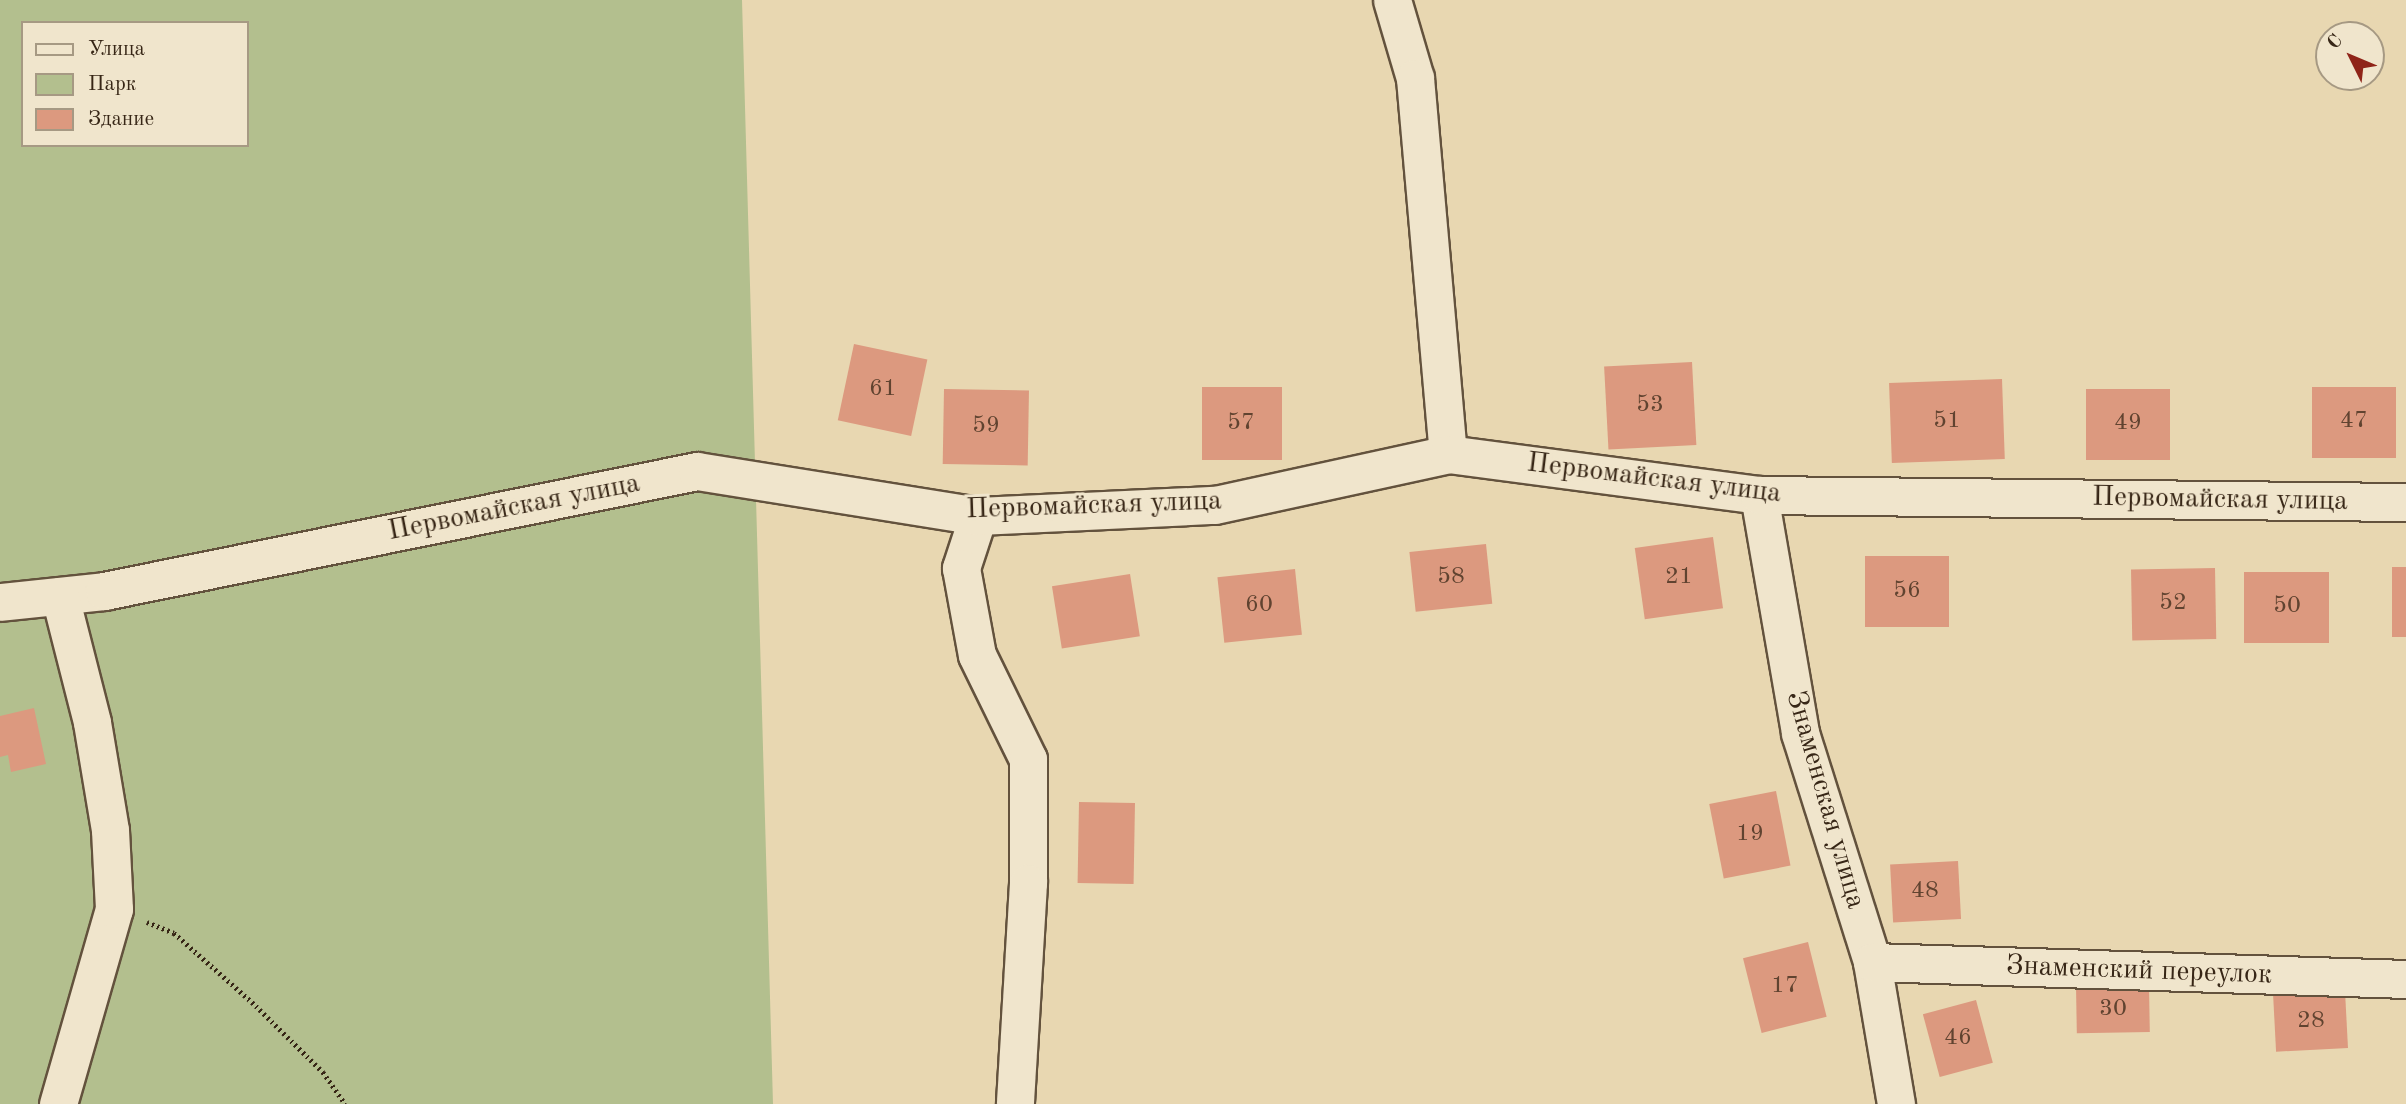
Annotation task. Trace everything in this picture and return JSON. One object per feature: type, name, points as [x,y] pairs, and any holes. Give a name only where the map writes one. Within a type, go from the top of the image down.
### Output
[{"type":"street","points":[[1392,0],[1415,78],[1448,454]]},
{"type":"street","name":"Первомайская улица","points":[[0,602],[104,592],[697,471],[978,516],[1214,505],[1448,454],[1759,495],[2406,502]]},
{"type":"street","name":"Знаменская улица","points":[[1759,495],[1800,733],[1872,962],[1896,1104]]},
{"type":"street","points":[[978,516],[961,568],[977,655],[1028,759],[1028,883],[1015,1104]]},
{"type":"street","points":[[58,1104],[114,909],[110,830],[92,722],[60,596]]},
{"type":"street","name":"Знаменский переулок","points":[[1872,962],[2406,979]]},
{"type":"path","points":[[114,909],[174,933],[323,1072],[345,1104]]},
{"type":"green space","points":[[0,0],[742,0],[773,1104],[0,1104]]},
{"type":"building","points":[[854,344],[927,360],[911,436],[838,420]]},
{"type":"building","points":[[1692,362],[1696,445],[1608,449],[1604,367]]},
{"type":"building","points":[[2002,379],[2005,459],[1892,463],[1889,383]]},
{"type":"building","points":[[1202,387],[1282,387],[1282,460],[1202,460]]},
{"type":"building","points":[[2312,387],[2396,387],[2396,458],[2312,458]]},
{"type":"building","points":[[944,389],[1029,390],[1028,465],[943,464]]},
{"type":"building","points":[[2086,389],[2170,389],[2170,460],[2086,460]]},
{"type":"building","points":[[1713,537],[1723,608],[1645,619],[1635,548]]},
{"type":"building","points":[[1486,544],[1492,604],[1416,612],[1409,552]]},
{"type":"building","points":[[1865,556],[1949,556],[1949,627],[1865,627]]},
{"type":"building","points":[[2392,567],[2406,567],[2406,637],[2392,637]]},
{"type":"building","points":[[2215,568],[2216,639],[2132,640],[2131,569]]},
{"type":"building","points":[[1295,569],[1302,635],[1224,643],[1217,577]]},
{"type":"building","points":[[2244,572],[2329,572],[2329,643],[2244,643]]},
{"type":"building","points":[[1130,574],[1140,636],[1062,649],[1052,586]]},
{"type":"building","points":[[34,708],[46,764],[11,772],[8,755],[0,757],[0,716]]},
{"type":"building","points":[[1776,791],[1791,866],[1724,879],[1709,804]]},
{"type":"building","points":[[1079,802],[1135,803],[1134,884],[1078,883]]},
{"type":"building","points":[[1958,861],[1961,919],[1893,922],[1890,865]]},
{"type":"building","points":[[1808,942],[1827,1017],[1762,1033],[1743,958]]},
{"type":"building","points":[[2149,985],[2150,1032],[2077,1033],[2076,986]]},
{"type":"building","points":[[2345,991],[2348,1048],[2276,1052],[2273,995]]},
{"type":"building","points":[[1976,1000],[1993,1063],[1940,1077],[1923,1014]]}]
